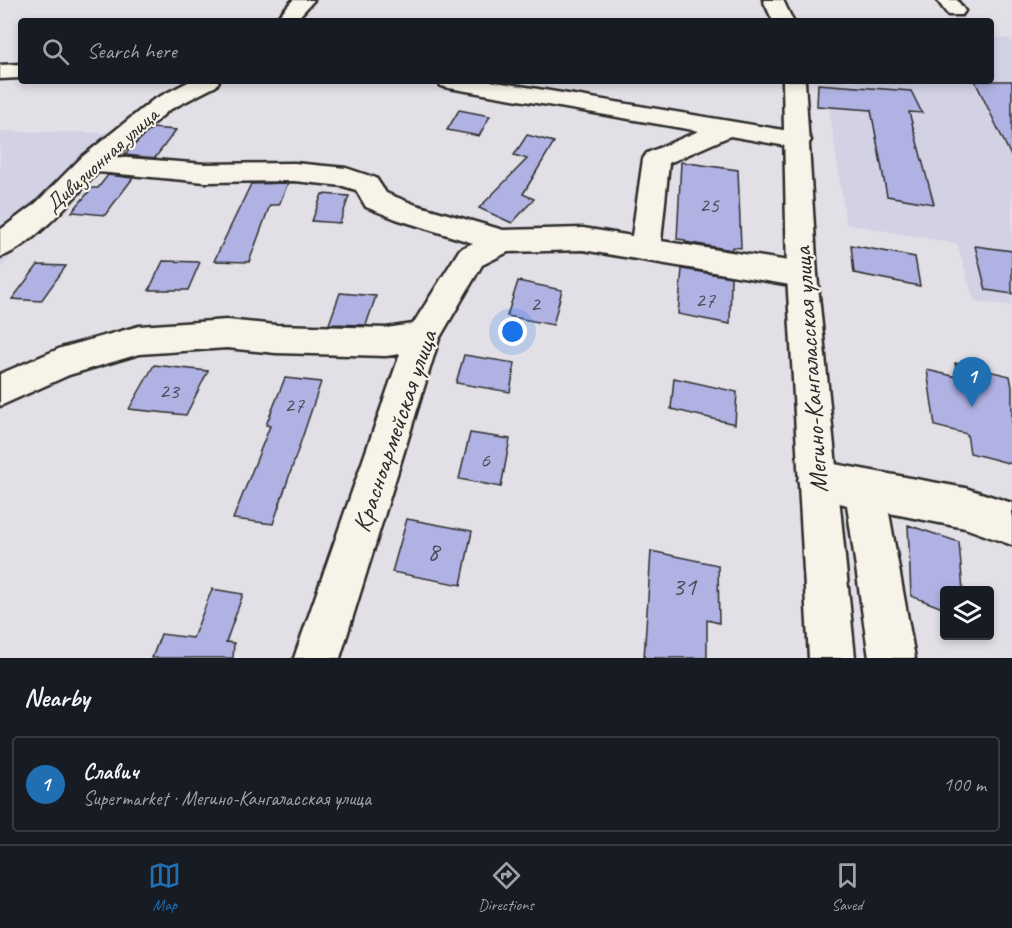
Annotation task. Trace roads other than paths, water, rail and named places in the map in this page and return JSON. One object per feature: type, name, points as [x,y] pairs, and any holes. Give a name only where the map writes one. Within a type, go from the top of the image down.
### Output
[{"type":"street","points":[[287,18],[304,0]]},
{"type":"street","points":[[773,0],[782,18]]},
{"type":"street","points":[[0,72],[18,71]]},
{"type":"street","name":"Дивизионная улица","points":[[5,238],[46,210],[92,163],[161,105],[202,84]]},
{"type":"street","points":[[466,84],[798,140]]},
{"type":"street","name":"Мегино-Кангаласская улица","points":[[794,84],[802,274],[832,658]]},
{"type":"street","points":[[645,249],[656,159],[725,129]]},
{"type":"street","points":[[92,163],[205,173],[294,172],[346,177],[366,184],[376,200],[406,212],[503,241]]},
{"type":"street","name":"Красноармейская улица","points":[[317,658],[423,336],[471,257],[503,241],[583,239],[802,274]]},
{"type":"street","points":[[0,390],[61,363],[140,340],[227,334],[276,339],[386,342],[423,336]]},
{"type":"street","points":[[818,480],[965,508],[1012,524]]},
{"type":"street","points":[[865,489],[892,658]]},
{"type":"place","name":"Славич","points":[[972,407]]}]
